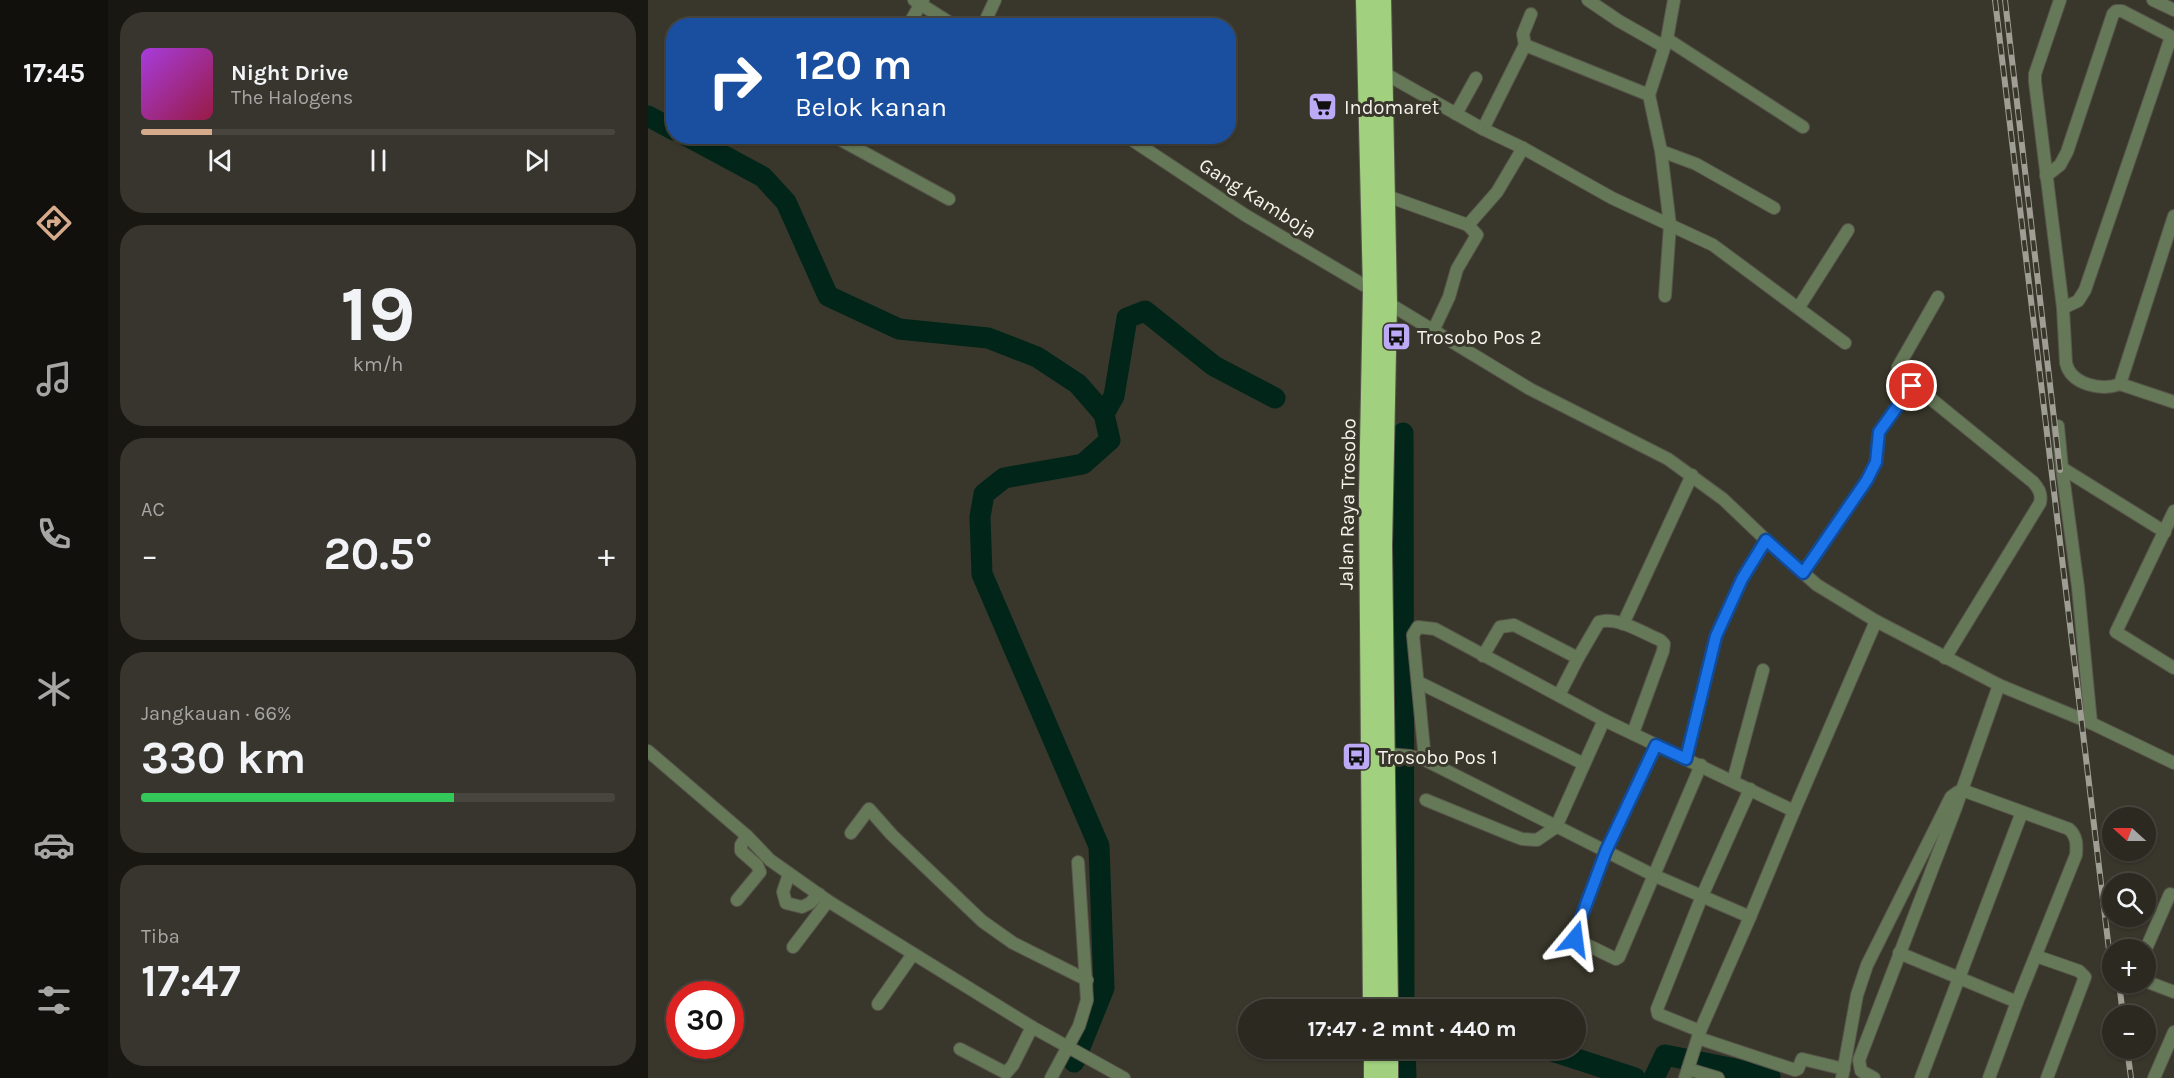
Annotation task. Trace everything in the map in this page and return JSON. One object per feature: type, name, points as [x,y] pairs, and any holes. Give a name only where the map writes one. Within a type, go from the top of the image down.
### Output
[{"type":"highway","name":"Jalan Raya Trosobo","points":[[1365,0],[1372,290],[1383,546],[1388,754],[1389,999]]},
{"type":"highway","name":"Jalan Raya Trosobo","points":[[1377,417],[1388,303],[1382,0]]},
{"type":"highway","name":"Jalan Raya Trosobo","points":[[1372,999],[1368,496],[1377,438]]},
{"type":"highway","points":[[1373,1059],[1373,1078]]},
{"type":"highway","points":[[1389,1059],[1389,1078]]},
{"type":"street","points":[[987,18],[995,0]]},
{"type":"street","points":[[1588,0],[1619,21],[1665,42],[1803,127]]},
{"type":"street","points":[[1665,296],[1670,225],[1661,151],[1649,95],[1665,42],[1674,0]]},
{"type":"street","points":[[2153,0],[2174,10]]},
{"type":"street","points":[[912,18],[919,2],[943,18]]},
{"type":"street","points":[[2057,3],[2035,74],[2063,308],[2068,370],[2095,387],[2112,387],[2120,384],[2174,402]]},
{"type":"street","points":[[2046,176],[2060,165],[2067,152],[2113,14],[2116,11],[2122,11],[2172,37],[2085,290],[2078,301],[2063,308]]},
{"type":"street","points":[[1483,129],[1525,45],[1523,34],[1531,14]]},
{"type":"street","points":[[1525,45],[1649,95]]},
{"type":"street","points":[[1384,72],[1483,129],[1523,148],[1612,198],[1713,245],[1845,343]]},
{"type":"street","points":[[1456,114],[1476,78]]},
{"type":"street","points":[[848,144],[949,199]]},
{"type":"street","name":"Gang Kamboja","points":[[1138,144],[1245,214],[1372,290]]},
{"type":"street","points":[[1468,225],[1497,192],[1523,148]]},
{"type":"street","points":[[1661,151],[1696,164],[1774,208]]},
{"type":"street","points":[[1387,196],[1468,225],[1477,235],[1457,269],[1449,297],[1432,331]]},
{"type":"street","points":[[2120,384],[2174,216]]},
{"type":"street","points":[[1799,307],[1848,230]]},
{"type":"street","points":[[1938,297],[1897,369],[1898,372],[1912,386],[2033,482],[2041,495],[2040,503],[1944,658]]},
{"type":"street","points":[[1388,303],[1530,389],[1668,459],[1723,499],[1803,573],[1826,591],[1875,621],[1999,685],[2091,723],[2174,763]]},
{"type":"street","points":[[1803,573],[1867,480],[1876,462],[1879,432],[1912,386]]},
{"type":"street","points":[[2058,426],[2078,587],[2091,723]]},
{"type":"street","points":[[2062,468],[2165,532]]},
{"type":"street","points":[[1623,624],[1692,475]]},
{"type":"street","points":[[2174,511],[2116,632],[2174,668]]},
{"type":"street","points":[[1686,759],[1716,636],[1742,579],[1766,540]]},
{"type":"street","points":[[1559,695],[1599,622],[1608,620],[1623,624],[1660,640],[1664,647],[1633,733]]},
{"type":"street","points":[[1718,1078],[1689,1067],[1699,1035],[1875,621]]},
{"type":"street","points":[[1483,656],[1500,627],[1510,625],[1548,641],[1578,658]]},
{"type":"street","points":[[1425,760],[1413,635],[1418,627],[1436,629],[1604,720],[1794,811]]},
{"type":"street","points":[[1733,781],[1763,670]]},
{"type":"street","points":[[1418,682],[1584,764]]},
{"type":"street","points":[[1874,1078],[1861,1071],[1859,1060],[1962,790],[1999,685]]},
{"type":"street","points":[[1426,800],[1522,838],[1538,840],[1556,827],[1604,720]]},
{"type":"street","points":[[1656,745],[1606,851],[1575,934],[1575,939],[1616,959],[1701,765]]},
{"type":"street","points":[[648,752],[747,837],[770,860],[789,874],[1032,1027],[1124,1078]]},
{"type":"street","points":[[1388,754],[1425,760],[1653,875],[1750,917]]},
{"type":"street","points":[[1749,789],[1702,896],[1656,1011],[1699,1035],[1795,1070],[1798,1069],[1802,1059],[1843,1073],[1857,996],[1867,965],[1951,797],[1962,790]]},
{"type":"street","points":[[1962,790],[2069,829],[2074,835],[2077,848],[1989,1078]]},
{"type":"street","points":[[851,833],[869,808],[892,835],[982,921],[1013,943],[1087,980]]},
{"type":"street","points":[[1921,1078],[2022,812]]},
{"type":"street","points":[[737,900],[760,872],[757,865],[741,851],[741,845],[747,837]]},
{"type":"street","points":[[1051,1078],[1070,1048],[1087,999],[1078,862]]},
{"type":"street","points":[[789,874],[783,891],[786,903],[801,908],[823,897]]},
{"type":"street","points":[[2150,939],[2170,894]]},
{"type":"street","points":[[793,946],[823,897]]},
{"type":"street","points":[[1899,953],[2017,1002]]},
{"type":"street","points":[[878,1004],[913,954]]},
{"type":"street","points":[[2036,956],[2079,971],[2085,977],[2047,1078]]},
{"type":"street","points":[[2156,985],[2174,992]]},
{"type":"street","points":[[960,1049],[1006,1073],[1013,1065],[1032,1027]]},
{"type":"street","points":[[2154,1078],[2171,1046],[2174,1032]]},
{"type":"waterway","points":[[648,116],[666,126]]},
{"type":"waterway","points":[[702,144],[763,177],[786,202],[828,296],[899,329],[988,338],[1037,357],[1078,384],[1104,414],[1110,440],[1083,464],[1004,478],[984,494],[980,517],[982,574],[1099,846],[1104,988],[1074,1062]]},
{"type":"waterway","points":[[1104,414],[1114,396],[1127,318],[1145,311],[1214,366],[1275,398]]},
{"type":"waterway","points":[[1403,433],[1404,999]]},
{"type":"waterway","points":[[1654,1078],[1665,1055],[1770,1076],[1770,1078]]},
{"type":"waterway","points":[[1405,1059],[1406,1078]]},
{"type":"waterway","points":[[1577,1059],[1635,1078]]},
{"type":"railway","points":[[1995,0],[2108,939]]},
{"type":"railway","points":[[2005,0],[2060,470]]},
{"type":"railway","points":[[2120,993],[2122,1005]]},
{"type":"railway","points":[[2128,1059],[2131,1078]]},
{"type":"place","name":"Indomaret","points":[[1323,107]]},
{"type":"place","name":"Trosobo Pos 2","points":[[1396,337]]},
{"type":"place","name":"Trosobo Pos 1","points":[[1357,757]]},
{"type":"route","points":[[1575,939],[1606,851],[1656,745],[1686,759],[1716,636],[1742,579],[1766,540],[1803,573],[1867,480],[1876,462],[1879,432],[1912,386]]}]
